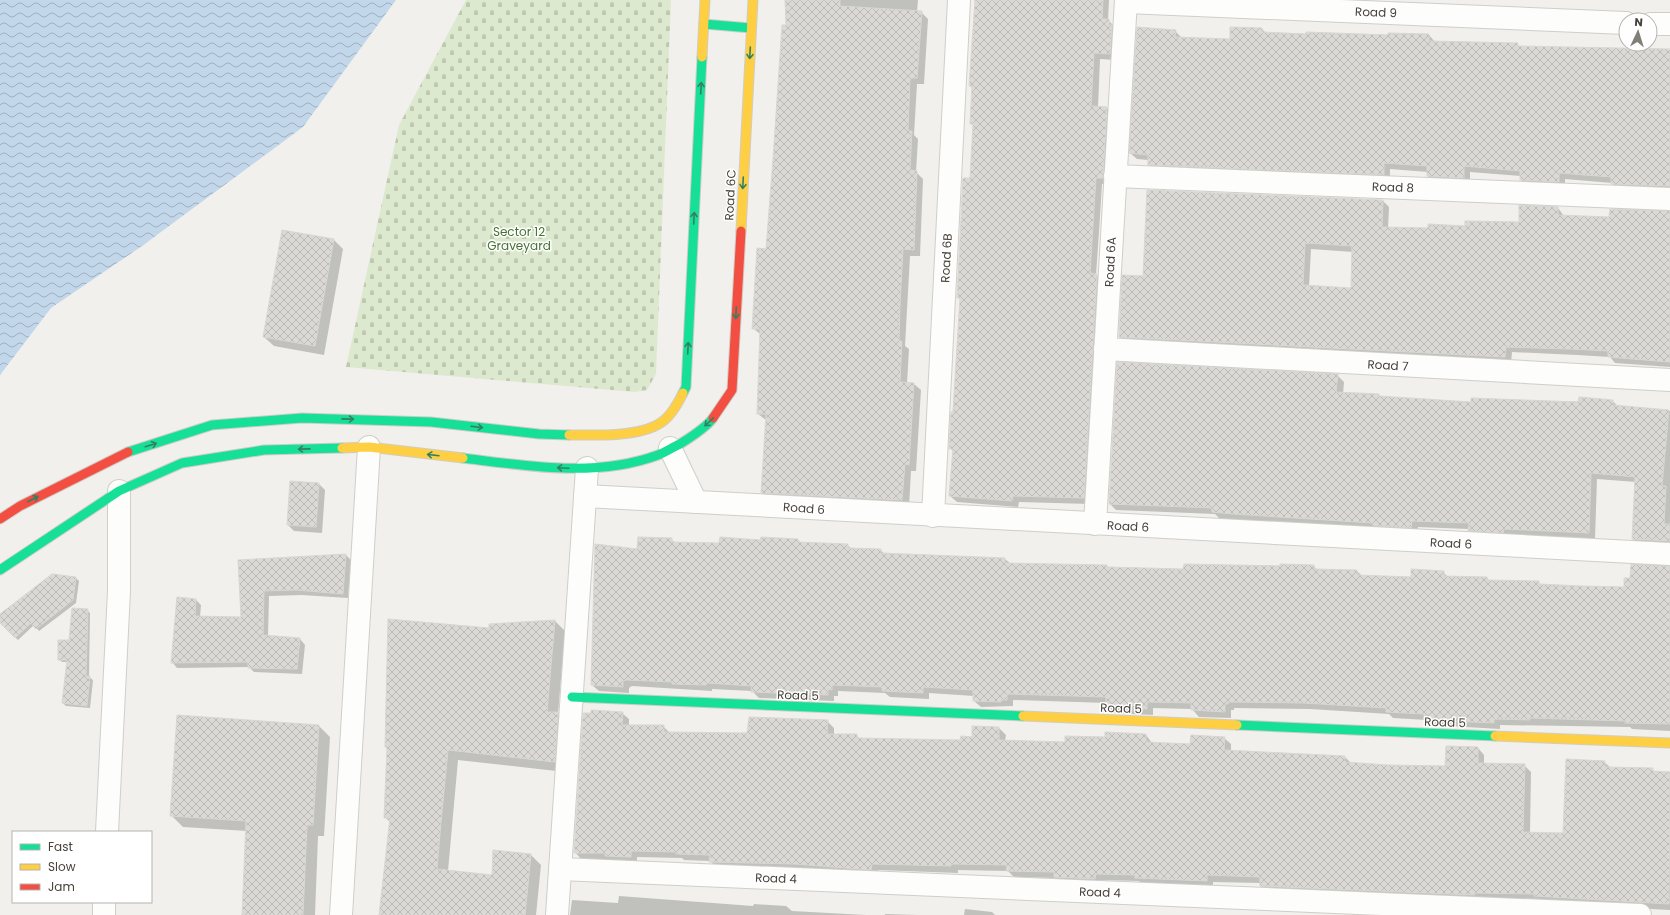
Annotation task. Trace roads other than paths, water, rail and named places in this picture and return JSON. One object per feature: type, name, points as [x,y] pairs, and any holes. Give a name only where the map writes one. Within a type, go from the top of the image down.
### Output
[{"type":"street","points":[[0,520],[20,506],[126,453],[212,426],[302,418],[374,419],[431,422],[529,433],[585,435],[628,433],[656,426],[677,413],[686,387],[705,0]]},
{"type":"street","name":"Road 6C","points":[[670,448],[695,429],[712,420],[732,390],[753,0]]},
{"type":"street","name":"Road 6B","points":[[933,516],[960,0]]},
{"type":"street","name":"Road 9","points":[[1126,1],[1618,23]]},
{"type":"street","name":"Road 6A","points":[[1096,524],[1126,1]]},
{"type":"street","points":[[704,24],[751,28]]},
{"type":"street","points":[[1658,24],[1670,24]]},
{"type":"street","name":"Road 8","points":[[1116,176],[1670,199]]},
{"type":"street","name":"Road 7","points":[[1105,350],[1670,380]]},
{"type":"street","points":[[0,570],[120,491],[182,464],[264,450],[369,447],[519,465],[587,468],[625,464],[659,455],[670,448],[696,502]]},
{"type":"street","points":[[341,915],[369,447]]},
{"type":"street","points":[[557,915],[587,468]]},
{"type":"street","points":[[107,831],[118,590],[120,491]]},
{"type":"street","name":"Road 6","points":[[585,496],[933,516],[1670,554]]},
{"type":"street","name":"Road 5","points":[[572,697],[1670,743]]},
{"type":"street","name":"Road 4","points":[[560,869],[1640,915]]},
{"type":"street","points":[[104,903],[104,915]]},
{"type":"water","points":[[0,0],[396,0],[303,127],[142,246],[51,308],[0,375]]},
{"type":"park label","name":"Sector 12 Graveyard","points":[[519,238]]}]
